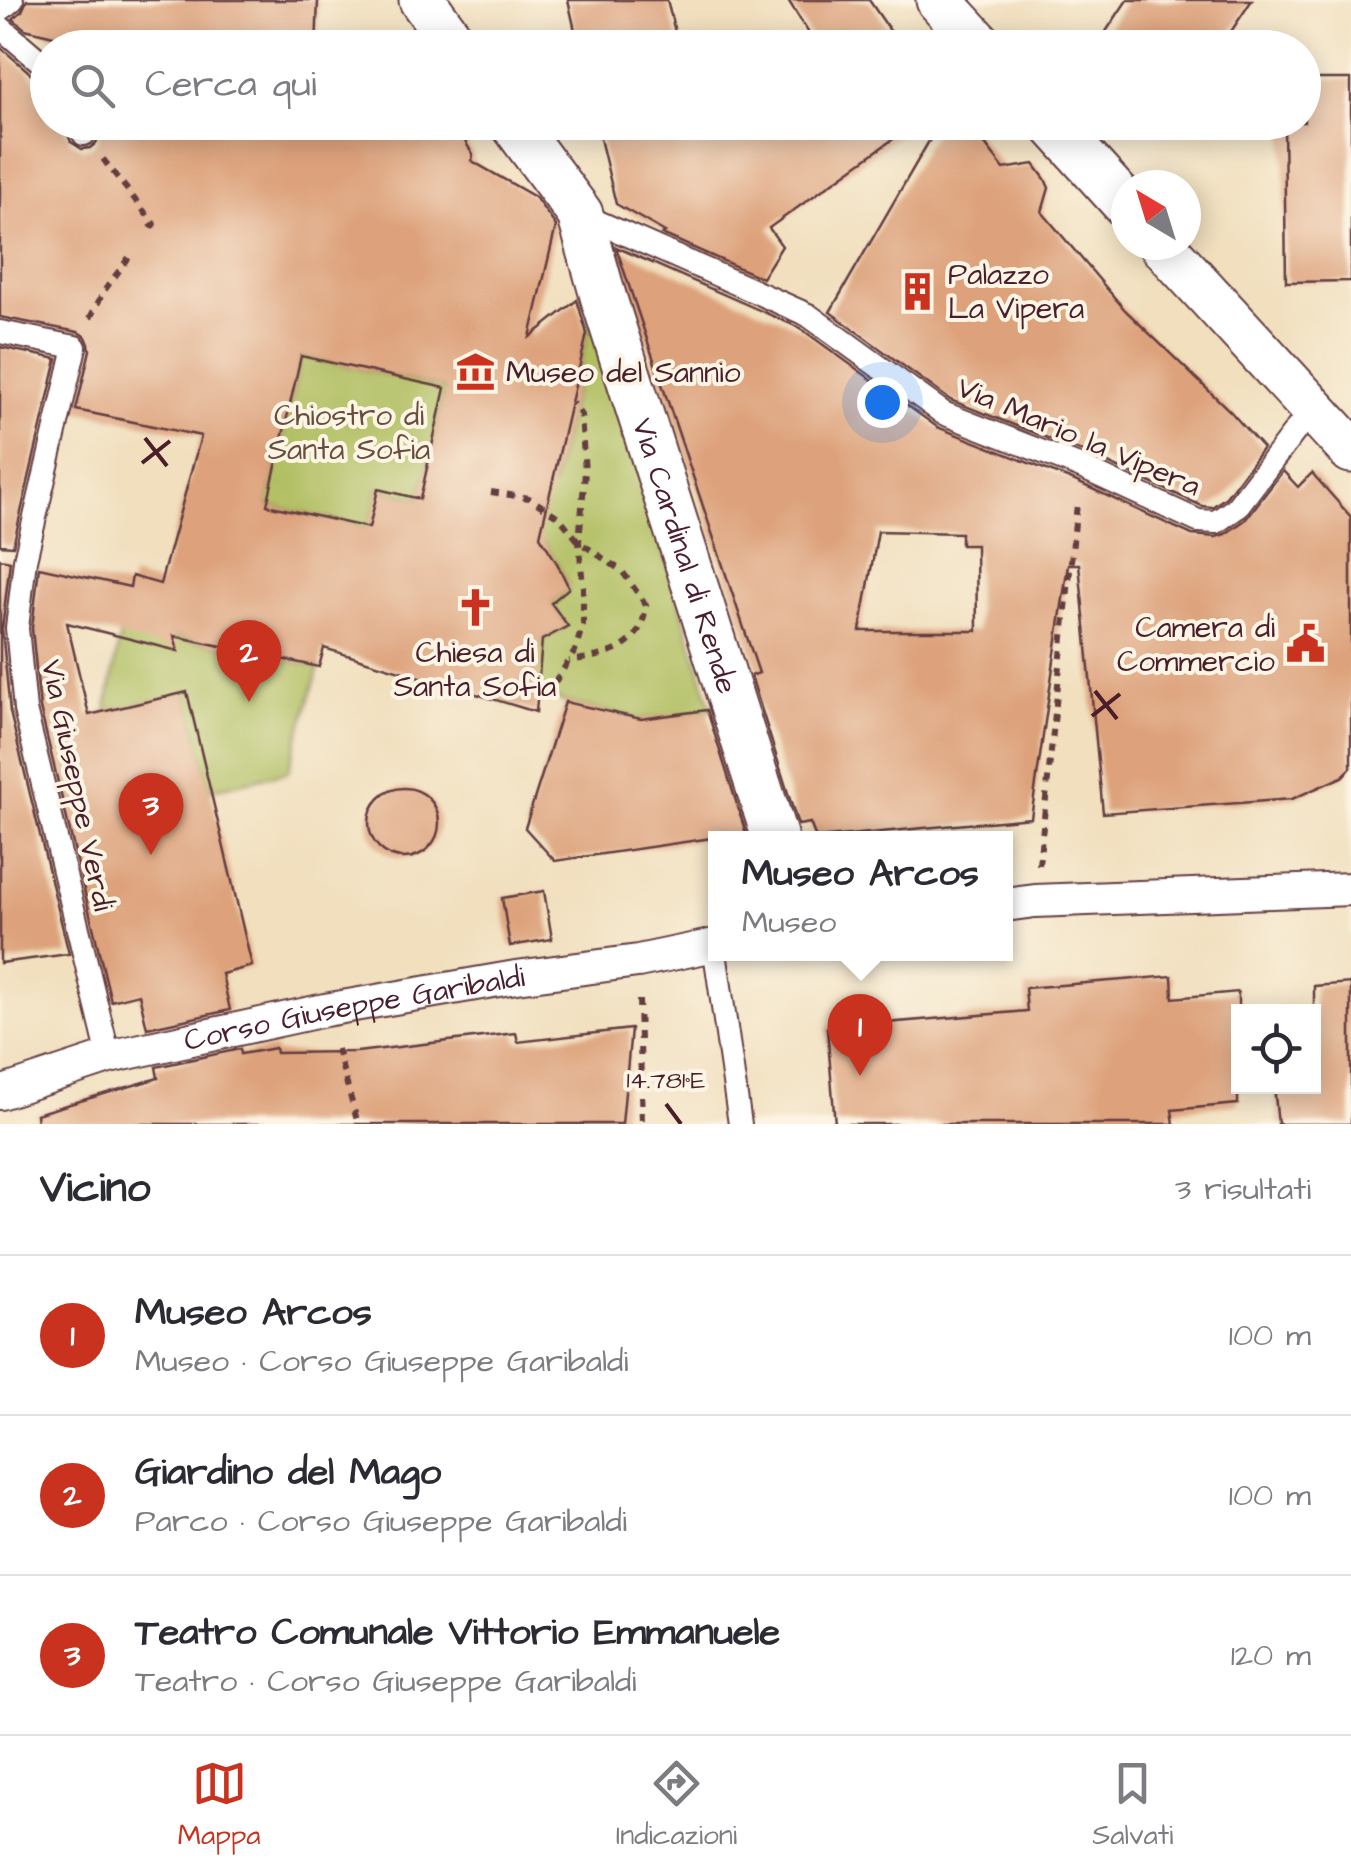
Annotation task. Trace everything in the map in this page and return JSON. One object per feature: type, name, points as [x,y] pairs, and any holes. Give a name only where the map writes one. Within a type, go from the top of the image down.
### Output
[{"type":"street","points":[[422,0],[444,30]]},
{"type":"street","points":[[940,0],[966,30]]},
{"type":"street","points":[[525,140],[580,214]]},
{"type":"street","points":[[1067,140],[1111,188]]},
{"type":"street","name":"Via Cardinal di Rende","points":[[580,214],[602,296],[774,831]]},
{"type":"street","points":[[1176,260],[1351,450]]},
{"type":"street","points":[[1020,903],[1351,889]]},
{"type":"street","name":"Corso Giuseppe Garibaldi","points":[[0,1093],[109,1057],[325,1010],[516,977],[638,961],[708,946]]},
{"type":"lane","points":[[0,10],[12,0]]},
{"type":"lane","points":[[0,27],[30,53]]},
{"type":"lane","name":"Via Mario la Vipera","points":[[580,214],[808,315],[943,413],[1081,467],[1198,520],[1216,522],[1236,508],[1312,409]]},
{"type":"lane","points":[[0,332],[75,347]]},
{"type":"lane","name":"Via Giuseppe Verdi","points":[[75,347],[26,560],[16,628],[26,710],[109,1057]]},
{"type":"lane","points":[[716,961],[740,1124]]},
{"type":"path","points":[[90,140],[154,224],[148,233]]},
{"type":"path","points":[[75,347],[104,291],[130,256]]},
{"type":"path","points":[[546,696],[575,650],[583,624],[579,542],[584,472],[581,416],[572,403]]},
{"type":"path","points":[[1020,903],[1081,467]]},
{"type":"path","points":[[491,492],[529,498],[559,517],[579,542],[622,571],[646,605],[644,624],[634,640],[613,652],[569,661]]},
{"type":"path","points":[[638,961],[642,1124]]},
{"type":"path","points":[[325,1010],[358,1124]]},
{"type":"green space","points":[[592,313],[712,710],[641,719],[530,691],[542,640],[567,626],[551,603],[569,588],[545,544],[491,492],[552,487]]},
{"type":"green space","name":"Chiostro di Santa Sofia","points":[[301,356],[445,388],[420,499],[378,489],[369,528],[267,505]]},
{"type":"green space","points":[[122,625],[319,667],[288,772],[210,790],[187,693],[106,711]]},
{"type":"building","points":[[27,0],[318,0],[317,30],[30,30],[13,19]]},
{"type":"building","points":[[568,0],[667,0],[674,30],[575,30]]},
{"type":"building","points":[[788,0],[869,0],[890,30],[807,30]]},
{"type":"building","points":[[1127,0],[1252,0],[1232,30],[1107,30]]},
{"type":"building","points":[[0,47],[30,74],[30,140],[70,140],[82,149],[90,148],[97,140],[464,140],[472,161],[535,197],[556,226],[530,337],[577,300],[587,334],[540,536],[569,588],[551,603],[568,626],[542,640],[536,712],[324,648],[319,667],[174,636],[178,651],[67,623],[89,715],[187,692],[252,966],[222,974],[230,1010],[147,1028],[139,994],[111,1001],[40,708],[32,628],[39,567],[130,587],[132,576],[160,584],[201,436],[76,410],[90,350],[86,337],[78,332],[0,317]],"holes":[[[301,356],[445,388],[420,499],[378,489],[369,528],[267,505]]]},
{"type":"building","points":[[1321,79],[1351,79],[1351,281],[1286,282],[1284,140],[1321,140]]},
{"type":"building","points":[[600,140],[892,140],[769,228],[782,246],[762,278],[662,234],[665,232],[616,204]]},
{"type":"building","points":[[930,140],[982,140],[1004,169],[1034,164],[1049,188],[1042,212],[1125,310],[1263,448],[1226,497],[1212,507],[1202,506],[1086,453],[950,400],[830,312]]},
{"type":"building","points":[[616,247],[800,328],[937,427],[1075,481],[1192,535],[1216,537],[1245,520],[1283,471],[1298,487],[1312,473],[1351,517],[1351,768],[1342,777],[1292,799],[1103,813],[1079,564],[1068,564],[1031,818],[891,831],[813,831],[810,823],[798,825],[751,676],[759,673]],"holes":[[[878,531],[961,533],[961,545],[976,545],[977,631],[860,631]]]},
{"type":"building","points":[[0,347],[57,359],[13,546],[0,545]]},
{"type":"building","points":[[0,559],[10,561],[2,629],[10,712],[69,954],[0,963]]},
{"type":"building","points":[[565,702],[641,719],[707,710],[745,831],[708,831],[708,839],[555,861],[525,828]]},
{"type":"building","points":[[404,788],[429,798],[439,823],[429,848],[404,858],[379,848],[369,823],[379,798]]},
{"type":"building","points":[[544,891],[552,939],[510,946],[502,898]]},
{"type":"building","points":[[1172,976],[1173,998],[1238,992],[1238,1004],[1231,1004],[1231,1094],[1238,1094],[1238,1104],[1172,1110],[1174,1124],[835,1124],[827,1028],[1027,1011],[1025,988]]},
{"type":"building","points":[[1351,983],[1351,1124],[1278,1124],[1275,1094],[1321,1094],[1321,1004],[1314,1004],[1314,986]]},
{"type":"building","points":[[631,1029],[622,1124],[37,1124],[36,1114],[158,1078],[156,1067],[240,1049],[241,1054],[275,1048],[276,1053],[357,1052],[516,1033],[518,1042]]},
{"type":"place","name":"Palazzo La Vipera","points":[[918,291]]},
{"type":"place","name":"Museo del Sannio","points":[[476,372]]},
{"type":"place","name":"Chiesa di Santa Sofia","points":[[475,608]]},
{"type":"place","name":"Camera di Commercio","points":[[1305,644]]},
{"type":"place","name":"Giardino del Mago","points":[[249,702]]},
{"type":"place","name":"Teatro Comunale Vittorio Emmanuele","points":[[151,855]]},
{"type":"place","name":"Museo Arcos","points":[[860,1076]]}]
